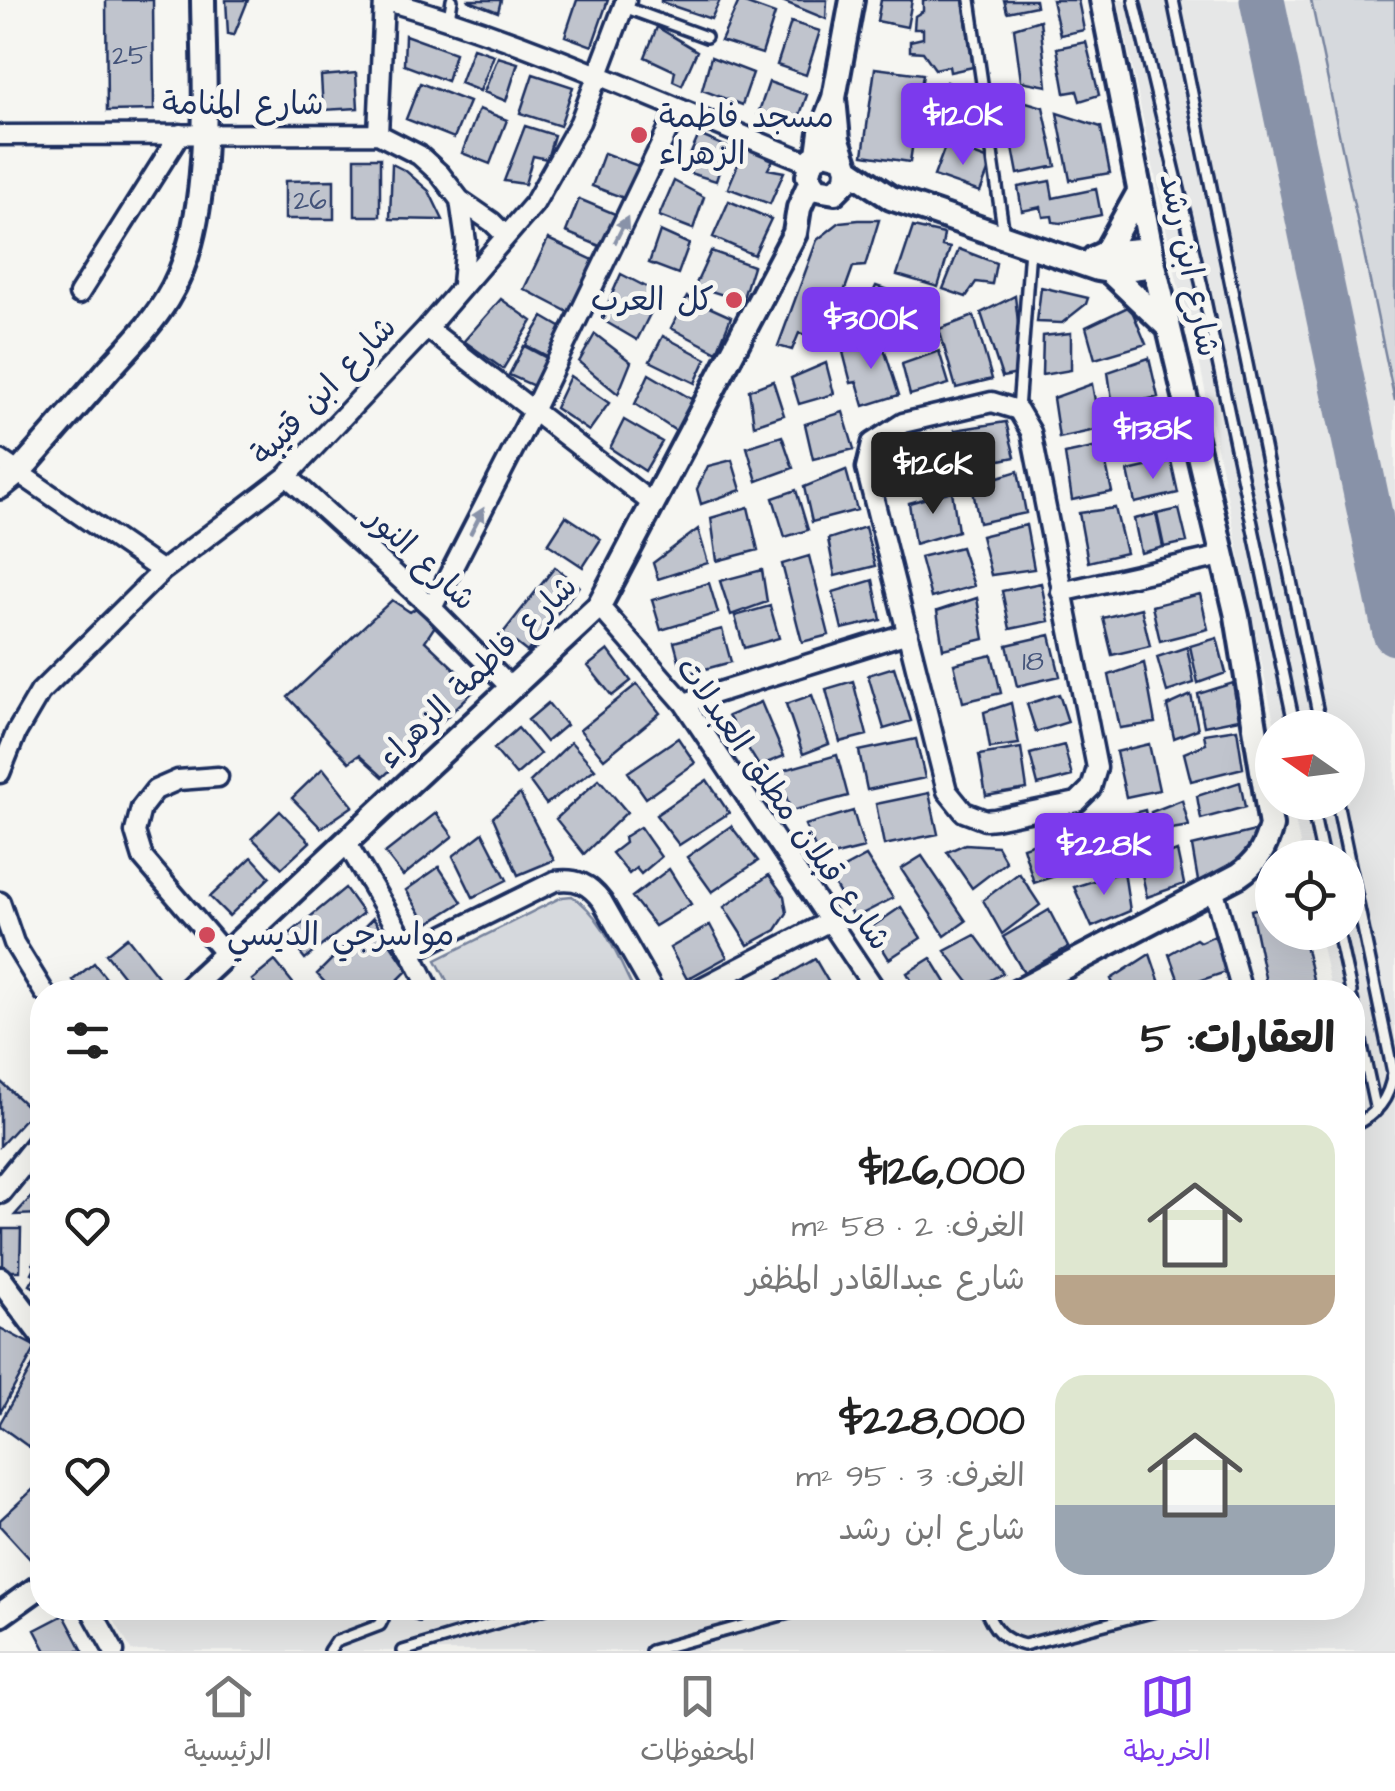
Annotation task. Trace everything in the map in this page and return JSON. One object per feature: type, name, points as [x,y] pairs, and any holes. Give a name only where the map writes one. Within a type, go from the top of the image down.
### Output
[{"type":"street","points":[[162,570],[6,473],[133,343],[167,299],[182,270],[204,134],[203,0]]},
{"type":"street","points":[[378,134],[384,0],[450,9],[829,172],[876,200],[891,198],[1005,238],[1101,262],[1152,257]]},
{"type":"street","name":"شارع فاطمة الزهراء","points":[[198,980],[599,606],[795,233],[799,208],[829,172],[821,132],[834,98],[852,0]]},
{"type":"street","name":"شارع ابن رشد","points":[[1040,980],[1214,891],[1254,864],[1266,846],[1271,826],[1237,616],[1152,257],[1102,0]]},
{"type":"street","name":"شارع ابن قتيبة","points":[[0,773],[40,692],[162,570],[287,476],[427,328],[506,236],[550,179],[601,74],[625,4]]},
{"type":"street","points":[[432,608],[532,413],[678,109]]},
{"type":"street","points":[[79,294],[180,134]]},
{"type":"street","name":"شارع المنامة","points":[[0,136],[378,134],[419,155],[460,200],[506,236]]},
{"type":"street","points":[[1101,262],[1138,192]]},
{"type":"street","points":[[460,200],[466,261],[462,285]]},
{"type":"street","points":[[1101,262],[1168,328]]},
{"type":"street","points":[[427,328],[653,504]]},
{"type":"street","points":[[992,402],[1018,410],[1031,432],[1061,592],[1097,755],[1091,788],[1077,802],[985,820],[964,812],[947,791],[866,468],[872,443],[903,423],[992,402]]},
{"type":"street","name":"شارع النور","points":[[287,476],[432,608],[512,689]]},
{"type":"street","points":[[1061,592],[1222,556]]},
{"type":"street","name":"شارع قبلان مطلق العبدلات","points":[[599,606],[684,703],[869,980]]},
{"type":"street","points":[[684,703],[908,633]]},
{"type":"street","points":[[218,778],[178,780],[156,790],[141,808],[135,832],[143,858],[226,955]]},
{"type":"street","points":[[346,842],[425,980]]},
{"type":"street","points":[[412,952],[555,881],[578,881],[594,890],[602,901],[647,980]]},
{"type":"street","points":[[1214,891],[1239,980]]},
{"type":"street","points":[[0,902],[14,943],[37,980]]},
{"type":"street","points":[[716,980],[828,922]]},
{"type":"street","points":[[0,1190],[30,1154]]},
{"type":"street","points":[[0,1279],[30,1319]]},
{"type":"street","points":[[0,1615],[30,1593]]},
{"type":"street","points":[[97,1620],[114,1651]]},
{"type":"lane","points":[[376,0],[384,0]]},
{"type":"lane","points":[[970,0],[1005,238]]},
{"type":"lane","points":[[1134,0],[1202,286],[1291,710]]},
{"type":"lane","points":[[1174,0],[1318,710]]},
{"type":"lane","points":[[625,4],[706,37]]},
{"type":"lane","points":[[1018,410],[1030,244]]},
{"type":"lane","points":[[1341,820],[1392,1058],[1390,1086],[1376,1111],[1365,1118]]},
{"type":"lane","points":[[1342,950],[1348,980]]},
{"type":"lane","points":[[1365,1058],[1376,1111]]},
{"type":"lane","points":[[329,1651],[335,1642],[380,1625],[382,1620]]},
{"type":"lane","points":[[404,1651],[506,1620]]},
{"type":"lane","points":[[651,1651],[764,1620]]},
{"type":"lane","points":[[991,1620],[998,1633],[1010,1642],[1024,1645],[1120,1620]]},
{"type":"shaded area","points":[[1118,0],[1395,0],[1395,1651],[132,1651],[114,1620],[1365,1620],[1365,980],[1329,980],[1323,950],[1365,950],[1365,840],[1299,840],[1295,820],[1365,820],[1365,710],[1271,710],[1191,322],[1186,323]]},
{"type":"shaded area","points":[[1311,0],[1395,0],[1395,401]]},
{"type":"shaded area","points":[[572,896],[593,915],[629,980],[447,980],[436,960],[562,897]]},
{"type":"building","points":[[106,0],[153,0],[154,110],[107,111]]},
{"type":"building","points":[[226,0],[248,0],[234,35],[228,34]]},
{"type":"building","points":[[467,0],[501,0],[498,12]]},
{"type":"building","points":[[577,0],[608,0],[592,46],[565,36]]},
{"type":"building","points":[[661,0],[720,0],[711,19]]},
{"type":"building","points":[[780,0],[827,0],[826,19]]},
{"type":"building","points":[[881,0],[912,0],[907,27],[877,21]]},
{"type":"building","points":[[923,0],[963,0],[973,67],[950,72],[949,66],[935,69],[923,52],[910,51],[910,41],[923,38],[923,29],[914,29],[915,16],[923,11]]},
{"type":"building","points":[[1004,0],[1035,0],[1036,6],[1007,12]]},
{"type":"building","points":[[1052,0],[1078,0],[1084,30],[1060,35]]},
{"type":"building","points":[[739,1],[775,14],[762,54],[721,41]]},
{"type":"building","points":[[1040,20],[1047,86],[1021,81],[1014,28]]},
{"type":"building","points":[[791,22],[820,31],[806,75],[777,65]]},
{"type":"building","points":[[657,27],[697,51],[682,85],[673,81],[675,71],[645,57]]},
{"type":"building","points":[[405,35],[455,53],[447,81],[404,65]]},
{"type":"building","points":[[1086,42],[1099,95],[1080,101],[1077,91],[1065,93],[1057,48]]},
{"type":"building","points":[[473,48],[494,55],[480,91],[460,83]]},
{"type":"building","points":[[498,57],[518,63],[506,101],[484,92]]},
{"type":"building","points":[[711,57],[753,73],[742,105],[702,90]]},
{"type":"building","points":[[875,68],[923,74],[910,162],[863,155]]},
{"type":"building","points":[[356,73],[358,108],[323,110],[321,76]]},
{"type":"building","points":[[533,74],[573,87],[560,126],[520,113]]},
{"type":"building","points":[[769,82],[807,95],[796,126],[758,114]]},
{"type":"building","points":[[946,82],[980,93],[976,137],[933,125]]},
{"type":"building","points":[[420,83],[469,102],[454,138],[406,119]]},
{"type":"building","points":[[1003,95],[1043,107],[1056,166],[1018,174]]},
{"type":"building","points":[[479,109],[507,120],[490,164],[462,153]]},
{"type":"building","points":[[1057,113],[1101,127],[1110,173],[1070,180]]},
{"type":"building","points":[[525,126],[554,135],[547,159],[533,156],[525,184],[504,181]]},
{"type":"building","points":[[699,135],[727,147],[716,181],[683,171]]},
{"type":"building","points":[[946,144],[992,161],[980,192],[934,176]]},
{"type":"building","points":[[746,145],[775,156],[768,169],[784,172],[770,204],[728,188]]},
{"type":"building","points":[[604,153],[641,167],[629,200],[592,186]]},
{"type":"building","points":[[355,158],[380,158],[380,216],[355,216]]},
{"type":"building","points":[[392,164],[429,191],[443,220],[390,219]]},
{"type":"building","points":[[334,180],[334,219],[285,219],[285,181]]},
{"type":"building","points":[[674,181],[704,197],[693,229],[659,216]]},
{"type":"building","points":[[1050,181],[1053,198],[1096,189],[1101,215],[1061,223],[1053,222],[1052,216],[1043,217],[1041,207],[1022,211],[1018,187]]},
{"type":"building","points":[[579,199],[620,216],[607,249],[566,232]]},
{"type":"building","points":[[729,201],[771,219],[754,255],[713,237]]},
{"type":"building","points":[[879,220],[865,266],[853,267],[834,320],[827,319],[820,339],[799,333],[792,350],[778,346],[817,240],[840,222]]},
{"type":"building","points":[[913,227],[944,234],[942,246],[950,248],[938,287],[897,275]]},
{"type":"building","points":[[660,231],[689,244],[678,274],[649,263]]},
{"type":"building","points":[[548,239],[600,263],[576,316],[524,289]]},
{"type":"building","points":[[959,249],[996,263],[992,284],[976,282],[966,297],[943,289]]},
{"type":"building","points":[[711,251],[753,266],[742,301],[695,286]]},
{"type":"building","points":[[621,274],[660,294],[637,340],[601,319]]},
{"type":"building","points":[[876,286],[926,303],[929,314],[856,329]]},
{"type":"building","points":[[1041,287],[1088,298],[1062,323],[1037,322]]},
{"type":"building","points":[[1015,296],[1018,374],[1002,377],[981,313]]},
{"type":"building","points":[[687,297],[731,317],[717,352],[671,328]]},
{"type":"building","points":[[501,299],[532,321],[503,369],[464,341]]},
{"type":"building","points":[[1130,306],[1146,344],[1095,359],[1086,327]]},
{"type":"building","points":[[974,316],[992,379],[956,388],[939,329]]},
{"type":"building","points":[[543,317],[567,331],[553,359],[526,345]]},
{"type":"building","points":[[1071,333],[1071,370],[1042,375],[1043,336]]},
{"type":"building","points":[[595,334],[631,362],[618,394],[579,362]]},
{"type":"building","points":[[663,336],[706,359],[695,383],[650,361]]},
{"type":"building","points":[[880,336],[899,395],[864,406],[857,382],[851,383],[843,352]]},
{"type":"building","points":[[524,346],[552,361],[536,387],[509,375]]},
{"type":"building","points":[[939,351],[949,384],[910,395],[902,364]]},
{"type":"building","points":[[1149,358],[1158,397],[1113,407],[1108,372]]},
{"type":"building","points":[[826,363],[834,394],[799,404],[791,378]]},
{"type":"building","points":[[649,374],[693,400],[676,431],[635,404]]},
{"type":"building","points":[[570,376],[609,403],[589,431],[555,408]]},
{"type":"building","points":[[773,381],[784,415],[754,425],[749,390]]},
{"type":"building","points":[[1092,384],[1100,429],[1059,438],[1053,398]]},
{"type":"building","points":[[1156,410],[1162,444],[1123,452],[1118,418]]},
{"type":"building","points":[[843,412],[854,449],[813,459],[805,424]]},
{"type":"building","points":[[624,420],[662,442],[645,471],[610,448]]},
{"type":"building","points":[[1006,422],[1015,457],[965,467],[955,430]]},
{"type":"building","points":[[782,436],[793,468],[757,481],[747,447]]},
{"type":"building","points":[[942,438],[952,476],[902,489],[899,453]]},
{"type":"building","points":[[1102,446],[1112,492],[1072,500],[1065,454]]},
{"type":"building","points":[[732,460],[741,490],[701,504],[697,489],[708,466]]},
{"type":"building","points":[[1171,461],[1178,493],[1135,503],[1128,471]]},
{"type":"building","points":[[846,470],[857,510],[812,522],[804,487]]},
{"type":"building","points":[[1018,471],[1026,513],[979,523],[972,485]]},
{"type":"building","points":[[796,490],[808,530],[785,537],[773,498]]},
{"type":"building","points":[[952,491],[958,531],[915,544],[909,503]]},
{"type":"building","points":[[748,507],[758,550],[717,561],[711,518]]},
{"type":"building","points":[[1115,508],[1126,553],[1088,562],[1079,513]]},
{"type":"building","points":[[1179,509],[1187,542],[1164,547],[1157,514]]},
{"type":"building","points":[[1156,514],[1163,547],[1141,553],[1134,519]]},
{"type":"building","points":[[566,516],[601,539],[583,567],[548,544]]},
{"type":"building","points":[[1026,525],[1034,569],[991,575],[981,536]]},
{"type":"building","points":[[865,527],[875,566],[835,576],[828,539]]},
{"type":"building","points":[[698,529],[708,563],[658,579],[653,563]]},
{"type":"building","points":[[961,547],[974,586],[931,598],[920,557]]},
{"type":"building","points":[[809,556],[829,635],[802,642],[782,564]]},
{"type":"building","points":[[555,567],[579,586],[527,652],[503,633]]},
{"type":"building","points":[[762,570],[767,602],[731,615],[720,581]]},
{"type":"building","points":[[873,580],[881,620],[842,629],[833,592]]},
{"type":"building","points":[[709,583],[718,613],[661,630],[652,600]]},
{"type":"building","points":[[1041,583],[1049,621],[1010,629],[1002,591]]},
{"type":"building","points":[[1200,594],[1208,629],[1160,641],[1152,606]]},
{"type":"building","points":[[977,598],[984,639],[943,649],[937,611]]},
{"type":"building","points":[[392,600],[410,612],[416,608],[435,626],[425,641],[476,689],[383,777],[359,755],[349,762],[288,697]]},
{"type":"building","points":[[770,606],[779,638],[744,648],[735,616]]},
{"type":"building","points":[[1141,608],[1150,646],[1112,655],[1103,618]]},
{"type":"building","points":[[722,629],[731,662],[683,675],[674,642]]},
{"type":"building","points":[[1050,635],[1060,676],[1017,686],[1007,645]]},
{"type":"building","points":[[1217,638],[1226,673],[1198,683],[1190,646]]},
{"type":"building","points":[[1187,647],[1194,683],[1167,692],[1157,657]]},
{"type":"building","points":[[608,650],[631,681],[612,696],[588,666]]},
{"type":"building","points":[[992,655],[1001,693],[963,702],[954,664]]},
{"type":"building","points":[[1144,663],[1155,723],[1120,728],[1109,675]]},
{"type":"building","points":[[894,667],[911,721],[884,729],[868,675]]},
{"type":"building","points":[[853,681],[867,735],[840,742],[826,689]]},
{"type":"building","points":[[1233,683],[1239,719],[1204,726],[1198,694]]},
{"type":"building","points":[[637,684],[660,713],[604,759],[580,730]]},
{"type":"building","points":[[1059,694],[1068,722],[1036,732],[1027,704]]},
{"type":"building","points":[[812,695],[829,744],[803,754],[786,704]]},
{"type":"building","points":[[1191,695],[1198,729],[1174,738],[1167,706]]},
{"type":"building","points":[[761,702],[784,756],[759,766],[728,716]]},
{"type":"building","points":[[548,703],[566,725],[546,742],[528,720]]},
{"type":"building","points":[[1011,703],[1019,744],[990,748],[984,712]]},
{"type":"building","points":[[518,728],[540,754],[516,775],[494,749]]},
{"type":"building","points":[[1237,729],[1243,768],[1191,781],[1184,753],[1206,744],[1204,734]]},
{"type":"building","points":[[678,738],[695,763],[646,798],[628,772]]},
{"type":"building","points":[[916,739],[925,778],[867,790],[859,751]]},
{"type":"building","points":[[571,742],[595,769],[546,804],[530,782]]},
{"type":"building","points":[[1149,744],[1159,790],[1126,797],[1116,752]]},
{"type":"building","points":[[1064,745],[1072,776],[1038,785],[1030,754]]},
{"type":"building","points":[[1021,748],[1027,789],[986,796],[979,755]]},
{"type":"building","points":[[837,755],[848,796],[791,811],[777,772]]},
{"type":"building","points":[[323,768],[353,806],[321,828],[292,798]]},
{"type":"building","points":[[599,779],[627,812],[584,854],[556,819]]},
{"type":"building","points":[[707,780],[729,813],[679,845],[656,815]]},
{"type":"building","points":[[1240,782],[1245,807],[1201,819],[1197,796]]},
{"type":"building","points":[[929,793],[938,834],[884,845],[876,804]]},
{"type":"building","points":[[520,794],[554,860],[518,875],[493,817]]},
{"type":"building","points":[[1182,800],[1189,826],[1154,832],[1151,812]]},
{"type":"building","points":[[1145,810],[1150,836],[1125,842],[1118,817]]},
{"type":"building","points":[[280,811],[310,842],[282,868],[252,838]]},
{"type":"building","points":[[853,811],[864,848],[820,859],[805,825]]},
{"type":"building","points":[[436,813],[453,836],[403,876],[385,853]]},
{"type":"building","points":[[1112,818],[1122,856],[1080,866],[1071,828]]},
{"type":"building","points":[[731,826],[758,861],[712,892],[687,857]]},
{"type":"building","points":[[640,827],[661,857],[641,874],[636,868],[629,874],[612,853],[625,843],[624,837]]},
{"type":"building","points":[[1259,830],[1247,859],[1198,881],[1192,846]]},
{"type":"building","points":[[483,833],[507,880],[473,897],[453,856]]},
{"type":"building","points":[[1062,834],[1073,870],[1034,883],[1023,847]]},
{"type":"building","points":[[965,844],[997,846],[1006,862],[972,888],[947,852]]},
{"type":"building","points":[[1177,851],[1184,884],[1147,897],[1140,865]]},
{"type":"building","points":[[866,856],[893,898],[854,918],[829,876]]},
{"type":"building","points":[[922,856],[966,921],[945,936],[901,869]]},
{"type":"building","points":[[252,857],[270,877],[229,916],[210,897]]},
{"type":"building","points":[[439,867],[462,902],[427,924],[406,890]]},
{"type":"building","points":[[669,869],[691,904],[655,926],[632,897]]},
{"type":"building","points":[[1124,871],[1130,911],[1092,927],[1074,887]]},
{"type":"building","points":[[1019,873],[1040,905],[1002,934],[983,900]]},
{"type":"building","points":[[769,875],[784,896],[787,913],[776,930],[748,945],[724,907]]},
{"type":"building","points":[[345,888],[363,913],[305,959],[287,936]]},
{"type":"building","points":[[901,907],[921,938],[889,959],[870,928]]},
{"type":"building","points":[[1049,910],[1068,947],[1024,973],[1003,937]]},
{"type":"building","points":[[373,918],[408,970],[398,980],[323,980],[317,974]]},
{"type":"building","points":[[710,925],[727,957],[687,979],[670,948]]},
{"type":"building","points":[[975,935],[1003,973],[990,980],[967,980],[945,951]]},
{"type":"building","points":[[1213,936],[1222,943],[1229,971],[1202,980],[1178,980],[1169,954],[1196,939],[1200,942]]},
{"type":"building","points":[[127,937],[161,980],[127,980],[106,954]]},
{"type":"building","points":[[1259,950],[1306,950],[1313,980],[1266,980]]},
{"type":"building","points":[[1150,954],[1159,980],[1111,980]]},
{"type":"building","points":[[931,958],[945,980],[911,980],[907,973]]},
{"type":"building","points":[[815,959],[827,980],[778,980]]},
{"type":"building","points":[[275,961],[290,980],[252,980]]},
{"type":"building","points":[[94,963],[107,980],[73,980]]},
{"type":"building","points":[[0,1081],[30,1113],[0,1146]]},
{"type":"building","points":[[30,1198],[30,1214],[15,1215]]},
{"type":"building","points":[[3,1229],[21,1229],[20,1271],[3,1271]]},
{"type":"building","points":[[0,1328],[30,1344],[30,1358],[0,1413]]},
{"type":"building","points":[[30,1370],[30,1446],[0,1423]]},
{"type":"building","points":[[30,1492],[30,1559],[0,1526],[0,1520]]},
{"type":"building","points":[[54,1620],[67,1620],[83,1651],[46,1651],[35,1630]]},
{"type":"taxiway","points":[[1262,0],[1395,633]]},
{"type":"place","name":"مسجد فاطمة الزهراء","points":[[639,135]]},
{"type":"place","name":"كل العرب","points":[[734,300]]},
{"type":"place","name":"مواسرجي الديسي","points":[[207,935]]}]
